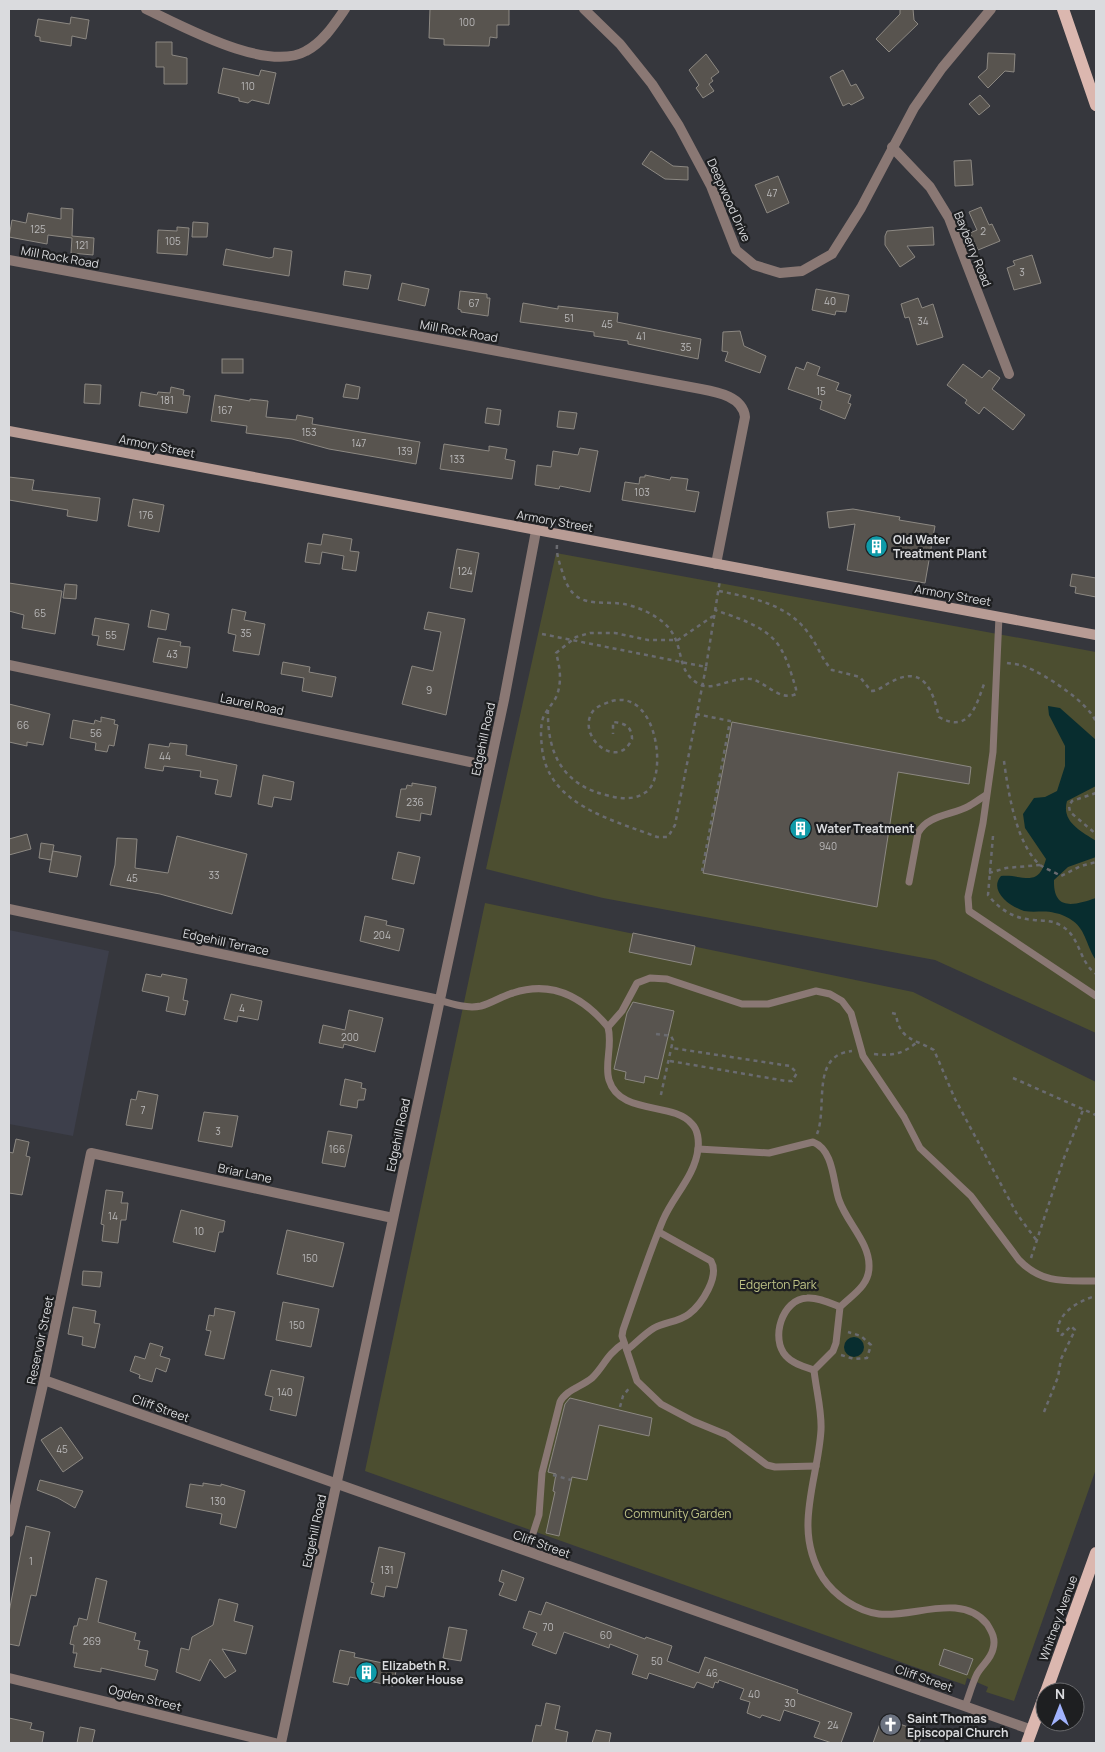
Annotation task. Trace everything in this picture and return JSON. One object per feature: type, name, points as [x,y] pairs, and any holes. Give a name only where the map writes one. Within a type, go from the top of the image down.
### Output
[{"type":"main road","points":[[1063,9],[1096,105]]},
{"type":"main road","name":"Armory Street","points":[[9,431],[1096,635]]},
{"type":"main road","name":"Whitney Avenue","points":[[1049,1682],[1096,1553]]},
{"type":"main road","name":"Whitney Avenue","points":[[1027,1743],[1035,1721]]},
{"type":"street","points":[[146,9],[201,35],[262,57],[281,59],[306,52],[328,33],[344,9]]},
{"type":"street","name":"Deepwood Drive","points":[[584,9],[620,44],[652,84],[679,126],[711,186],[736,250],[754,265],[780,273],[802,271],[832,254],[861,208],[892,147],[942,68],[991,9]]},
{"type":"street","name":"Bayberry Road","points":[[892,147],[930,187],[948,218],[1010,374]]},
{"type":"street","name":"Mill Rock Road","points":[[9,260],[692,387],[729,397],[740,404],[744,410],[744,428],[716,564]]},
{"type":"street","name":"Edgehill Road","points":[[281,1743],[489,766],[536,531]]},
{"type":"street","name":"Laurel Road","points":[[9,665],[489,766]]},
{"type":"street","name":"Edgehill Terrace","points":[[9,909],[439,1000]]},
{"type":"street","name":"Briar Lane","points":[[91,1153],[393,1218]]},
{"type":"street","name":"Reservoir Street","points":[[9,1532],[44,1380],[91,1153]]},
{"type":"street","name":"Cliff Street","points":[[44,1380],[1032,1730]]},
{"type":"street","name":"Ogden Street","points":[[9,1678],[275,1743]]},
{"type":"lane","points":[[999,616],[993,752],[968,896],[969,911],[1096,996]]},
{"type":"lane","points":[[909,882],[921,826],[930,820],[968,806],[986,795]]},
{"type":"lane","points":[[608,1027],[616,1021],[637,983],[650,978],[667,979],[742,1004],[763,1005],[816,991],[836,997],[849,1010],[860,1050],[874,1075],[904,1117],[920,1148],[971,1196],[1027,1269],[1040,1277],[1056,1280],[1096,1281]]},
{"type":"lane","points":[[439,1000],[463,1006],[481,1006],[516,992],[554,988],[576,998],[608,1027],[611,1050],[608,1077],[612,1087],[618,1094],[628,1100],[681,1116],[693,1124],[697,1130],[698,1149],[693,1167],[668,1210],[623,1330],[625,1346],[637,1381],[661,1404],[693,1421],[728,1435],[768,1464],[775,1467],[816,1466]]},
{"type":"lane","points":[[698,1149],[769,1153],[814,1142],[820,1145],[829,1160],[840,1203],[868,1259],[867,1280],[840,1307],[836,1343],[832,1351],[814,1370]]},
{"type":"lane","points":[[527,1552],[539,1515],[542,1473],[557,1410],[562,1397],[592,1378],[611,1352],[625,1346],[656,1327],[690,1313],[711,1283],[714,1267],[711,1260],[659,1232]]},
{"type":"lane","points":[[814,1370],[786,1356],[781,1348],[778,1333],[783,1316],[794,1302],[801,1298],[819,1299],[840,1307]]},
{"type":"lane","points":[[814,1370],[821,1420],[816,1466],[807,1514],[808,1532],[820,1572],[834,1591],[844,1600],[877,1614],[909,1614],[954,1608],[967,1609],[976,1614],[989,1627],[994,1641],[993,1649],[976,1677],[965,1706]]},
{"type":"path","points":[[559,534],[556,553],[566,586],[580,600],[592,604],[626,604],[649,613],[665,624],[678,640],[683,670],[702,686],[712,686],[741,678],[758,681],[780,694],[792,696],[796,692],[785,658],[775,640],[748,623],[714,610]]},
{"type":"path","points":[[713,616],[678,640],[648,640],[620,634],[596,633],[580,636],[556,653],[561,671],[557,695],[543,718],[541,732],[543,759],[556,785],[589,811],[657,837],[668,837],[675,824],[706,667],[720,580]]},
{"type":"path","points":[[719,591],[758,600],[788,612],[805,628],[832,670],[860,677],[870,691],[903,677],[919,678],[930,687],[939,717],[947,721],[962,721],[974,713],[985,680]]},
{"type":"path","points":[[542,634],[706,667]]},
{"type":"path","points":[[998,661],[1026,667],[1054,683],[1093,713],[1096,722]]},
{"type":"path","points":[[548,709],[549,733],[554,752],[560,766],[569,776],[582,786],[620,798],[635,797],[647,792],[653,783],[656,756],[654,731],[648,716],[641,707],[631,702],[616,700],[603,704],[593,711],[589,721],[590,732],[594,742],[601,749],[615,753],[625,750],[632,740],[630,728],[624,723],[613,722],[613,734]]},
{"type":"path","points":[[696,714],[730,721],[702,871]]},
{"type":"path","points":[[1003,752],[1008,794],[1022,839],[1040,864],[1061,876],[1081,866],[1096,862]]},
{"type":"path","points":[[1000,768],[1001,760]]},
{"type":"path","points":[[1096,793],[1072,801],[1069,806],[1070,812],[1096,834]]},
{"type":"path","points":[[994,827],[988,894],[992,900],[1014,917],[1046,919],[1067,929],[1080,948],[1086,965],[1096,974]]},
{"type":"path","points":[[989,873],[1006,868],[1040,864]]},
{"type":"path","points":[[892,1013],[896,1014],[904,1035],[916,1043],[934,1050],[955,1099],[1017,1214],[1037,1241]]},
{"type":"path","points":[[656,1034],[671,1036],[673,1040],[658,1110]]},
{"type":"path","points":[[814,1142],[822,1120],[823,1083],[827,1068],[838,1055],[860,1050],[889,1056],[905,1052],[916,1043]]},
{"type":"path","points":[[670,1061],[786,1081],[792,1081],[797,1073],[790,1066],[672,1048]]},
{"type":"path","points":[[1013,1078],[1096,1115]]},
{"type":"path","points":[[1027,1269],[1064,1158],[1083,1110]]},
{"type":"path","points":[[1044,1412],[1058,1377],[1061,1359],[1075,1330],[1071,1326],[1062,1335],[1058,1333],[1062,1316],[1074,1306],[1096,1296]]},
{"type":"path","points":[[850,1358],[867,1358],[871,1345],[858,1334]]},
{"type":"path","points":[[620,1407],[627,1391],[637,1381]]},
{"type":"path","points":[[542,1473],[571,1480]]},
{"type":"shaded area","points":[[9,930],[109,951],[73,1136],[9,1124]]},
{"type":"green space","points":[[556,553],[1096,652],[1096,1033],[935,960],[603,898],[486,869]]},
{"type":"green space","name":"Edgerton Park","points":[[485,903],[913,992],[1096,1082],[1096,1469],[1014,1701],[986,1692],[988,1687],[967,1678],[965,1685],[365,1471]]},
{"type":"water","points":[[1048,706],[1060,708],[1096,740],[1096,786],[1067,801],[1066,808],[1067,815],[1074,825],[1096,841],[1096,857],[1068,867],[1054,880],[1057,897],[1061,902],[1073,904],[1096,898],[1096,960],[1081,929],[1071,920],[1051,912],[1028,912],[1019,909],[1003,898],[997,887],[1001,876],[1034,877],[1043,868],[1046,859],[1025,828],[1023,814],[1034,798],[1045,797],[1057,791],[1065,766],[1065,746],[1049,715]]},
{"type":"water","points":[[854,1337],[861,1340],[864,1347],[861,1354],[854,1357],[847,1354],[844,1347],[847,1340]]},
{"type":"building","points":[[430,9],[509,9],[509,25],[497,25],[497,38],[490,37],[489,46],[444,45],[444,39],[429,38]]},
{"type":"building","points":[[900,9],[913,9],[914,20],[918,24],[889,52],[876,39],[900,14]]},
{"type":"building","points":[[71,17],[89,20],[86,39],[72,36],[71,46],[40,41],[40,37],[35,36],[38,19],[70,24]]},
{"type":"building","points":[[156,42],[172,42],[172,55],[187,58],[187,84],[164,84],[164,67],[156,67]]},
{"type":"building","points":[[988,53],[1015,54],[1014,72],[1005,71],[988,88],[978,77],[987,69]]},
{"type":"building","points":[[706,54],[719,72],[711,78],[713,81],[709,84],[714,91],[703,98],[696,88],[699,85],[689,70]]},
{"type":"building","points":[[223,68],[259,76],[261,70],[276,73],[269,104],[252,100],[248,103],[239,101],[239,98],[218,93]]},
{"type":"building","points":[[843,70],[851,86],[856,84],[864,98],[851,105],[849,103],[843,106],[830,77]]},
{"type":"building","points":[[980,95],[990,106],[979,115],[969,104]]},
{"type":"building","points":[[651,151],[673,166],[688,167],[688,180],[665,179],[642,164]]},
{"type":"building","points":[[971,160],[973,185],[955,186],[954,161]]},
{"type":"building","points":[[778,176],[789,203],[767,213],[755,185]]},
{"type":"building","points":[[981,207],[989,225],[992,224],[1000,241],[978,250],[970,233],[977,230],[969,212]]},
{"type":"building","points":[[61,208],[73,209],[72,236],[94,238],[93,255],[71,253],[72,238],[48,235],[47,244],[9,237],[12,220],[26,223],[28,213],[61,219]]},
{"type":"building","points":[[193,222],[208,223],[207,237],[192,237]]},
{"type":"building","points":[[177,227],[189,228],[187,255],[157,253],[158,230],[177,231]]},
{"type":"building","points":[[933,227],[934,245],[907,246],[915,257],[900,267],[885,245],[887,231]]},
{"type":"building","points":[[274,248],[292,251],[289,276],[223,265],[226,249],[269,258],[273,257]]},
{"type":"building","points":[[1032,255],[1041,283],[1014,290],[1007,268],[1015,265],[1013,261]]},
{"type":"building","points":[[345,271],[371,275],[368,289],[343,285]]},
{"type":"building","points":[[402,283],[429,289],[425,306],[398,300]]},
{"type":"building","points":[[816,289],[849,295],[846,312],[836,311],[835,315],[812,310]]},
{"type":"building","points":[[460,291],[487,294],[487,298],[490,298],[488,316],[461,312],[458,309]]},
{"type":"building","points":[[918,298],[922,308],[933,304],[943,337],[917,345],[909,317],[905,318],[901,304]]},
{"type":"building","points":[[523,303],[558,309],[558,306],[618,313],[617,322],[701,339],[698,359],[628,344],[628,341],[594,336],[594,332],[520,322]]},
{"type":"building","points":[[740,331],[744,346],[766,356],[760,373],[725,361],[728,352],[722,351],[723,332]]},
{"type":"building","points":[[222,359],[243,359],[243,373],[222,373]]},
{"type":"building","points":[[807,362],[820,367],[817,375],[839,383],[836,390],[851,395],[848,403],[851,404],[845,419],[820,409],[822,401],[788,389],[796,367],[804,370]]},
{"type":"building","points":[[963,364],[982,378],[989,370],[1000,378],[992,389],[1025,415],[1013,430],[984,407],[979,414],[965,403],[967,400],[947,385]]},
{"type":"building","points":[[85,384],[101,385],[100,404],[84,403]]},
{"type":"building","points":[[346,384],[360,387],[358,399],[343,397]]},
{"type":"building","points":[[171,387],[184,390],[183,395],[190,396],[187,413],[139,406],[141,392],[157,395],[158,392],[170,393]]},
{"type":"building","points":[[215,395],[250,401],[250,399],[268,401],[266,417],[296,420],[297,415],[313,418],[312,424],[420,442],[416,464],[329,449],[292,439],[246,433],[247,426],[211,421]]},
{"type":"building","points":[[487,408],[501,410],[499,425],[485,423]]},
{"type":"building","points":[[559,411],[577,413],[574,429],[557,427]]},
{"type":"building","points":[[444,444],[489,451],[489,446],[507,449],[505,459],[515,461],[512,479],[440,469]]},
{"type":"building","points":[[580,448],[598,451],[590,492],[560,486],[559,489],[535,485],[537,465],[551,467],[553,451],[578,455]]},
{"type":"building","points":[[645,475],[670,480],[671,477],[688,479],[686,490],[699,492],[695,512],[622,500],[625,482],[639,484],[640,477],[645,477]]},
{"type":"building","points":[[9,477],[34,480],[32,490],[100,498],[97,521],[67,516],[68,510],[9,500]]},
{"type":"building","points":[[133,499],[164,505],[159,532],[128,526]]},
{"type":"building","name":"Old Water Treatment Plant","points":[[853,509],[900,517],[899,520],[935,526],[925,583],[847,570],[855,524],[829,528],[827,512]]},
{"type":"building","points":[[323,534],[352,539],[350,551],[359,552],[356,571],[342,569],[344,556],[322,552],[320,564],[305,562],[308,543],[321,545]]},
{"type":"building","points":[[457,549],[479,553],[472,592],[450,588]]},
{"type":"building","points":[[1072,574],[1096,578],[1096,597],[1075,593],[1076,587],[1070,586]]},
{"type":"building","points":[[9,583],[62,591],[55,634],[22,628],[24,615],[9,611]]},
{"type":"building","points":[[65,584],[77,585],[76,599],[63,598]]},
{"type":"building","points":[[232,609],[246,612],[244,620],[265,624],[259,655],[233,651],[236,635],[228,633]]},
{"type":"building","points":[[151,610],[169,614],[166,630],[148,627]]},
{"type":"building","points":[[428,612],[465,619],[446,715],[402,704],[412,666],[433,671],[441,632],[424,629]]},
{"type":"building","points":[[95,618],[129,624],[124,650],[97,645],[99,636],[92,635]]},
{"type":"building","points":[[158,638],[181,642],[180,646],[190,647],[187,668],[153,662]]},
{"type":"building","points":[[283,662],[310,667],[309,672],[336,677],[332,697],[302,691],[304,678],[281,674]]},
{"type":"building","points":[[9,704],[50,714],[43,745],[27,742],[27,746],[9,742]]},
{"type":"building","points":[[101,717],[115,720],[114,724],[118,725],[114,746],[109,745],[107,752],[95,750],[96,743],[70,738],[73,720],[94,724],[95,720],[101,722]]},
{"type":"building","name":"Water Treatment","points":[[732,722],[971,767],[969,784],[898,772],[877,907],[703,873]]},
{"type":"building","points":[[170,743],[187,745],[186,755],[237,765],[231,797],[215,794],[218,780],[200,777],[201,771],[164,766],[163,771],[145,768],[149,744],[169,747]]},
{"type":"building","points":[[263,775],[294,782],[291,800],[274,797],[272,807],[258,804]]},
{"type":"building","points":[[412,783],[436,787],[431,815],[421,813],[420,821],[396,817],[401,789],[406,789],[407,785],[412,786]]},
{"type":"building","points":[[27,834],[31,849],[9,855],[9,839]]},
{"type":"building","points":[[177,836],[247,854],[232,914],[160,894],[110,885],[115,865],[117,838],[137,839],[135,868],[168,873]]},
{"type":"building","points":[[41,843],[54,845],[51,860],[39,858]]},
{"type":"building","points":[[53,851],[81,856],[77,877],[49,872]]},
{"type":"building","points":[[398,852],[420,857],[414,884],[392,879]]},
{"type":"building","points":[[365,916],[387,921],[386,925],[404,929],[399,951],[360,941]]},
{"type":"building","points":[[633,933],[695,946],[691,965],[629,952]]},
{"type":"building","points":[[146,974],[161,977],[162,974],[187,979],[183,1000],[188,1001],[185,1015],[166,1011],[169,997],[142,991]]},
{"type":"building","points":[[231,994],[262,1001],[258,1020],[238,1016],[237,1022],[224,1019]]},
{"type":"building","points":[[633,1002],[674,1011],[658,1079],[645,1076],[644,1083],[625,1079],[626,1072],[614,1069],[627,1013]]},
{"type":"building","points":[[349,1010],[383,1018],[375,1052],[344,1044],[343,1048],[319,1043],[323,1025],[345,1030]]},
{"type":"building","points":[[345,1079],[362,1083],[361,1088],[366,1089],[364,1100],[358,1100],[357,1108],[340,1105]]},
{"type":"building","points":[[138,1091],[158,1095],[152,1129],[126,1125],[131,1099],[136,1100]]},
{"type":"building","points":[[204,1112],[238,1116],[232,1147],[198,1141]]},
{"type":"building","points":[[328,1131],[352,1135],[345,1167],[322,1163]]},
{"type":"building","points":[[16,1139],[29,1142],[26,1156],[30,1157],[22,1195],[9,1193],[9,1152],[13,1153]]},
{"type":"building","points":[[106,1190],[123,1192],[121,1203],[128,1203],[126,1220],[121,1220],[118,1243],[102,1241],[104,1225],[101,1224]]},
{"type":"building","points":[[181,1210],[225,1221],[223,1232],[219,1232],[215,1252],[173,1242]]},
{"type":"building","points":[[287,1230],[344,1243],[333,1287],[277,1274]]},
{"type":"building","points":[[83,1271],[102,1272],[100,1287],[82,1285]]},
{"type":"building","points":[[283,1302],[319,1309],[311,1347],[276,1340]]},
{"type":"building","points":[[73,1307],[96,1311],[94,1323],[100,1324],[95,1348],[82,1345],[83,1337],[68,1334]]},
{"type":"building","points":[[215,1308],[235,1312],[224,1359],[205,1355],[211,1331],[206,1330],[209,1315],[214,1316]]},
{"type":"building","points":[[150,1343],[163,1347],[160,1356],[170,1359],[166,1372],[156,1368],[152,1382],[139,1378],[140,1375],[130,1371],[135,1356],[145,1359]]},
{"type":"building","points":[[271,1370],[304,1377],[296,1416],[270,1410],[273,1397],[265,1395]]},
{"type":"building","points":[[570,1398],[652,1418],[649,1436],[599,1425],[587,1480],[572,1477],[559,1536],[546,1533],[555,1492],[553,1491],[556,1474],[548,1472],[565,1404]]},
{"type":"building","points":[[61,1427],[83,1458],[63,1472],[41,1440]]},
{"type":"building","points":[[40,1480],[83,1491],[75,1508],[58,1498],[37,1490]]},
{"type":"building","points":[[203,1483],[221,1486],[221,1484],[245,1491],[236,1528],[220,1524],[222,1514],[186,1507],[190,1484],[203,1486]]},
{"type":"building","points":[[26,1526],[50,1532],[36,1596],[31,1595],[19,1646],[9,1644],[9,1612]]},
{"type":"building","points":[[379,1547],[405,1553],[397,1588],[386,1586],[384,1597],[371,1594],[374,1583],[371,1582]]},
{"type":"building","points":[[502,1570],[524,1578],[516,1601],[499,1595],[504,1583],[499,1581]]},
{"type":"building","points":[[96,1578],[107,1581],[98,1622],[136,1633],[134,1640],[140,1641],[138,1649],[148,1651],[145,1666],[158,1670],[155,1680],[101,1668],[101,1672],[74,1667],[77,1653],[73,1653],[74,1645],[70,1644],[74,1626],[77,1626],[79,1618],[87,1620]]},
{"type":"building","points":[[219,1599],[238,1604],[234,1621],[253,1626],[246,1654],[222,1649],[236,1671],[225,1678],[210,1659],[200,1681],[176,1672],[181,1648],[189,1650],[192,1637],[213,1625]]},
{"type":"building","points":[[546,1602],[645,1639],[646,1637],[672,1646],[667,1661],[699,1673],[705,1657],[798,1690],[797,1693],[852,1713],[841,1743],[832,1743],[814,1737],[820,1722],[784,1710],[780,1721],[762,1715],[760,1718],[747,1713],[750,1702],[740,1699],[744,1689],[719,1680],[718,1683],[715,1682],[713,1688],[697,1682],[694,1688],[649,1673],[647,1679],[632,1674],[638,1655],[610,1644],[609,1648],[564,1632],[556,1654],[532,1645],[537,1633],[523,1628],[529,1611],[541,1615]]},
{"type":"building","points":[[449,1627],[467,1630],[461,1661],[443,1658]]},
{"type":"building","points":[[944,1649],[973,1659],[967,1675],[939,1665]]},
{"type":"building","name":"Elizabeth R. Hooker House","points":[[340,1650],[355,1653],[354,1657],[397,1666],[393,1686],[350,1677],[348,1685],[333,1682]]},
{"type":"building","points":[[546,1703],[560,1706],[555,1729],[568,1732],[566,1743],[532,1743],[536,1725],[541,1726]]},
{"type":"building","points":[[9,1718],[32,1723],[30,1729],[44,1732],[42,1743],[9,1743]]},
{"type":"building","name":"Saint Thomas Episcopal Church","points":[[882,1718],[923,1732],[919,1743],[873,1743]]},
{"type":"building","points":[[80,1727],[95,1730],[92,1743],[77,1743]]},
{"type":"building","points":[[596,1730],[611,1733],[609,1743],[592,1743]]},
{"type":"place","name":"Old Water Treatment Plant","points":[[877,546]]},
{"type":"place","name":"Water Treatment","points":[[800,828]]},
{"type":"place","name":"Elizabeth R. Hooker House","points":[[366,1672]]},
{"type":"place","name":"Saint Thomas Episcopal Church","points":[[891,1725]]},
{"type":"park label","name":"Community Garden","points":[[678,1513]]}]
